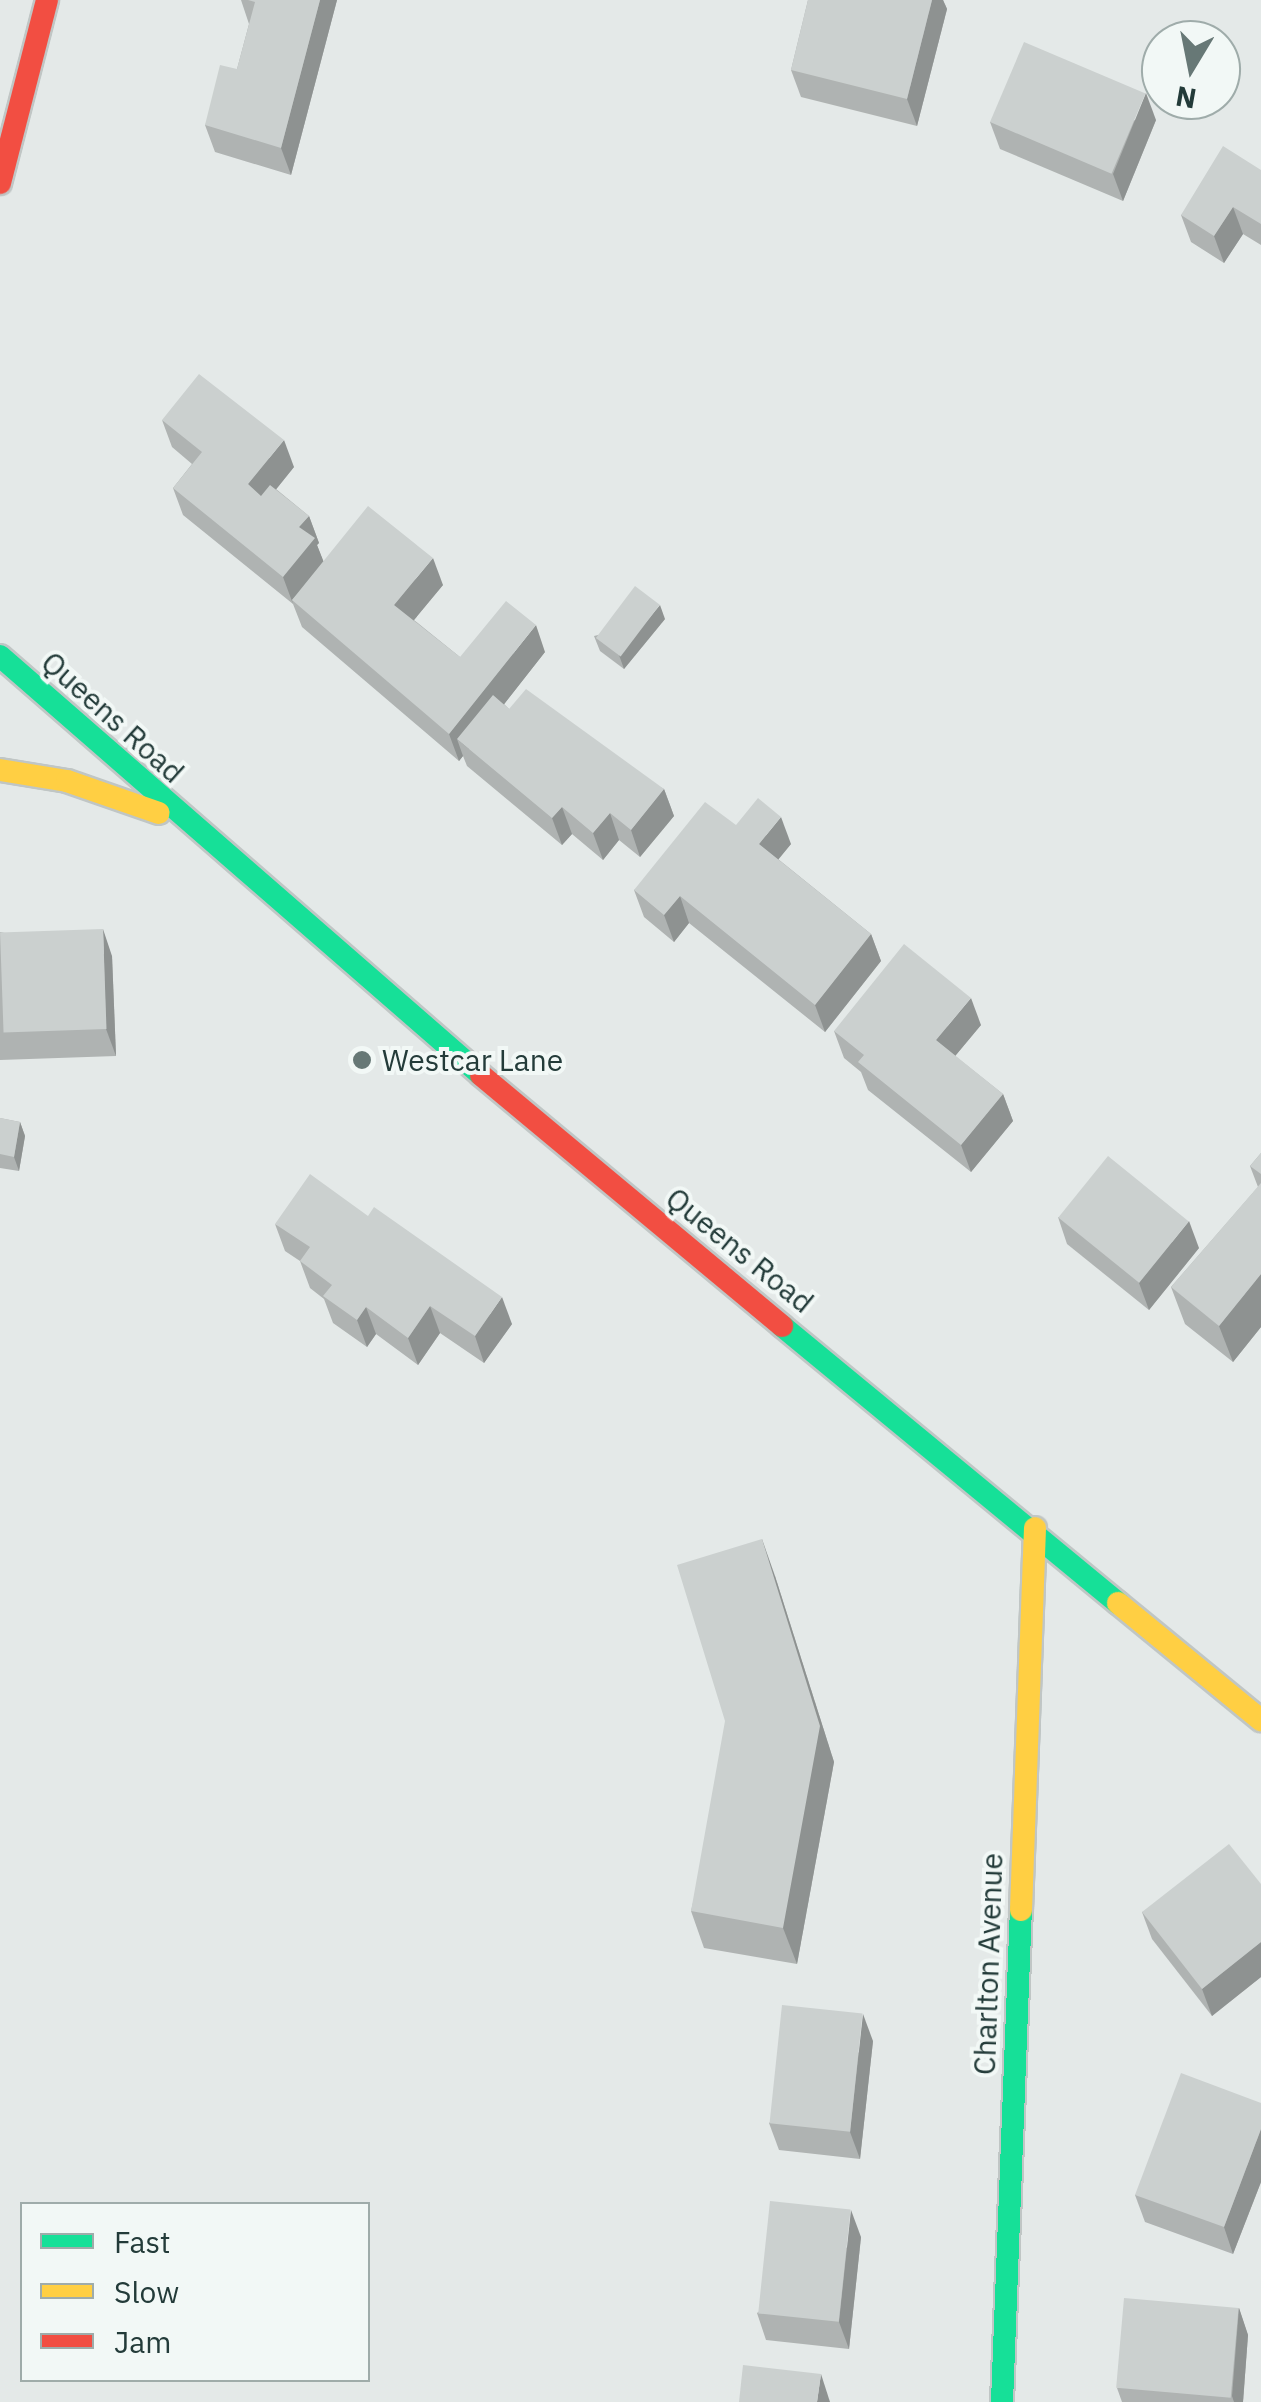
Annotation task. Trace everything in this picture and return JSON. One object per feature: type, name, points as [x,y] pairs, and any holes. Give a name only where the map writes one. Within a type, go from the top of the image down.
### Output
[{"type":"main road","points":[[0,184],[47,0]]},
{"type":"main road","name":"Queens Road","points":[[0,656],[186,822],[555,1138],[1035,1528],[1261,1720]]},
{"type":"main road","name":"Queens Road","points":[[0,770],[67,781],[186,822]]},
{"type":"main road","name":"Charlton Avenue","points":[[1002,2402],[1035,1528]]},
{"type":"building","points":[[248,0],[320,0],[281,148],[205,125],[220,65],[237,69],[255,2]]},
{"type":"building","points":[[808,0],[932,0],[907,99],[791,70]]},
{"type":"building","points":[[1024,42],[1141,92],[1141,104],[1112,174],[990,122]]},
{"type":"building","points":[[1223,146],[1261,170],[1261,224],[1233,207],[1214,236],[1181,215]]},
{"type":"building","points":[[199,374],[284,440],[248,484],[261,496],[270,485],[309,516],[299,527],[315,538],[283,577],[173,488],[202,452],[162,420]]},
{"type":"building","points":[[368,506],[433,558],[394,605],[460,657],[506,601],[536,625],[449,734],[292,600]]},
{"type":"building","points":[[635,586],[660,605],[621,657],[596,638]]},
{"type":"building","points":[[526,689],[664,789],[631,830],[610,813],[593,833],[562,807],[552,818],[457,739],[493,695],[509,709]]},
{"type":"building","points":[[758,798],[781,817],[759,844],[871,934],[815,1005],[680,896],[664,915],[634,890],[705,802],[736,825]]},
{"type":"building","points":[[103,929],[106,1029],[4,1033],[0,933]]},
{"type":"building","points":[[904,944],[971,998],[936,1040],[1003,1094],[961,1145],[858,1062],[864,1055],[834,1031]]},
{"type":"building","points":[[0,1118],[20,1122],[14,1157],[0,1154]]},
{"type":"building","points":[[1261,1153],[1261,1174],[1250,1166]]},
{"type":"building","points":[[1108,1156],[1189,1221],[1139,1283],[1058,1217]]},
{"type":"building","points":[[310,1174],[368,1216],[374,1207],[502,1297],[475,1336],[430,1306],[408,1338],[366,1307],[357,1320],[323,1296],[332,1285],[300,1261],[310,1247],[275,1224]]},
{"type":"building","points":[[1261,1183],[1261,1274],[1219,1326],[1171,1287]]},
{"type":"building","points":[[762,1539],[820,1726],[783,1928],[691,1911],[725,1721],[677,1565]]},
{"type":"building","points":[[1229,1844],[1261,1884],[1261,1942],[1202,1989],[1142,1912]]},
{"type":"building","points":[[782,2005],[863,2013],[850,2132],[770,2123]]},
{"type":"building","points":[[1181,2073],[1261,2103],[1261,2129],[1224,2227],[1135,2195]]},
{"type":"building","points":[[770,2201],[851,2209],[839,2322],[758,2313]]},
{"type":"building","points":[[1124,2298],[1239,2308],[1231,2398],[1116,2388]]},
{"type":"building","points":[[743,2365],[821,2374],[817,2402],[739,2402]]},
{"type":"traffic: fast","points":[[0,656],[481,1075]]},
{"type":"traffic: fast","points":[[782,1326],[1118,1603]]},
{"type":"traffic: fast","points":[[1002,2402],[1021,1910]]},
{"type":"traffic: slow","points":[[0,770],[67,781],[159,813]]},
{"type":"traffic: slow","points":[[1021,1910],[1035,1528]]},
{"type":"traffic: slow","points":[[1118,1603],[1261,1720]]},
{"type":"traffic: jam","points":[[0,183],[47,0]]},
{"type":"traffic: jam","points":[[481,1075],[782,1326]]},
{"type":"place","name":"Westcar Lane","points":[[362,1060]]}]
